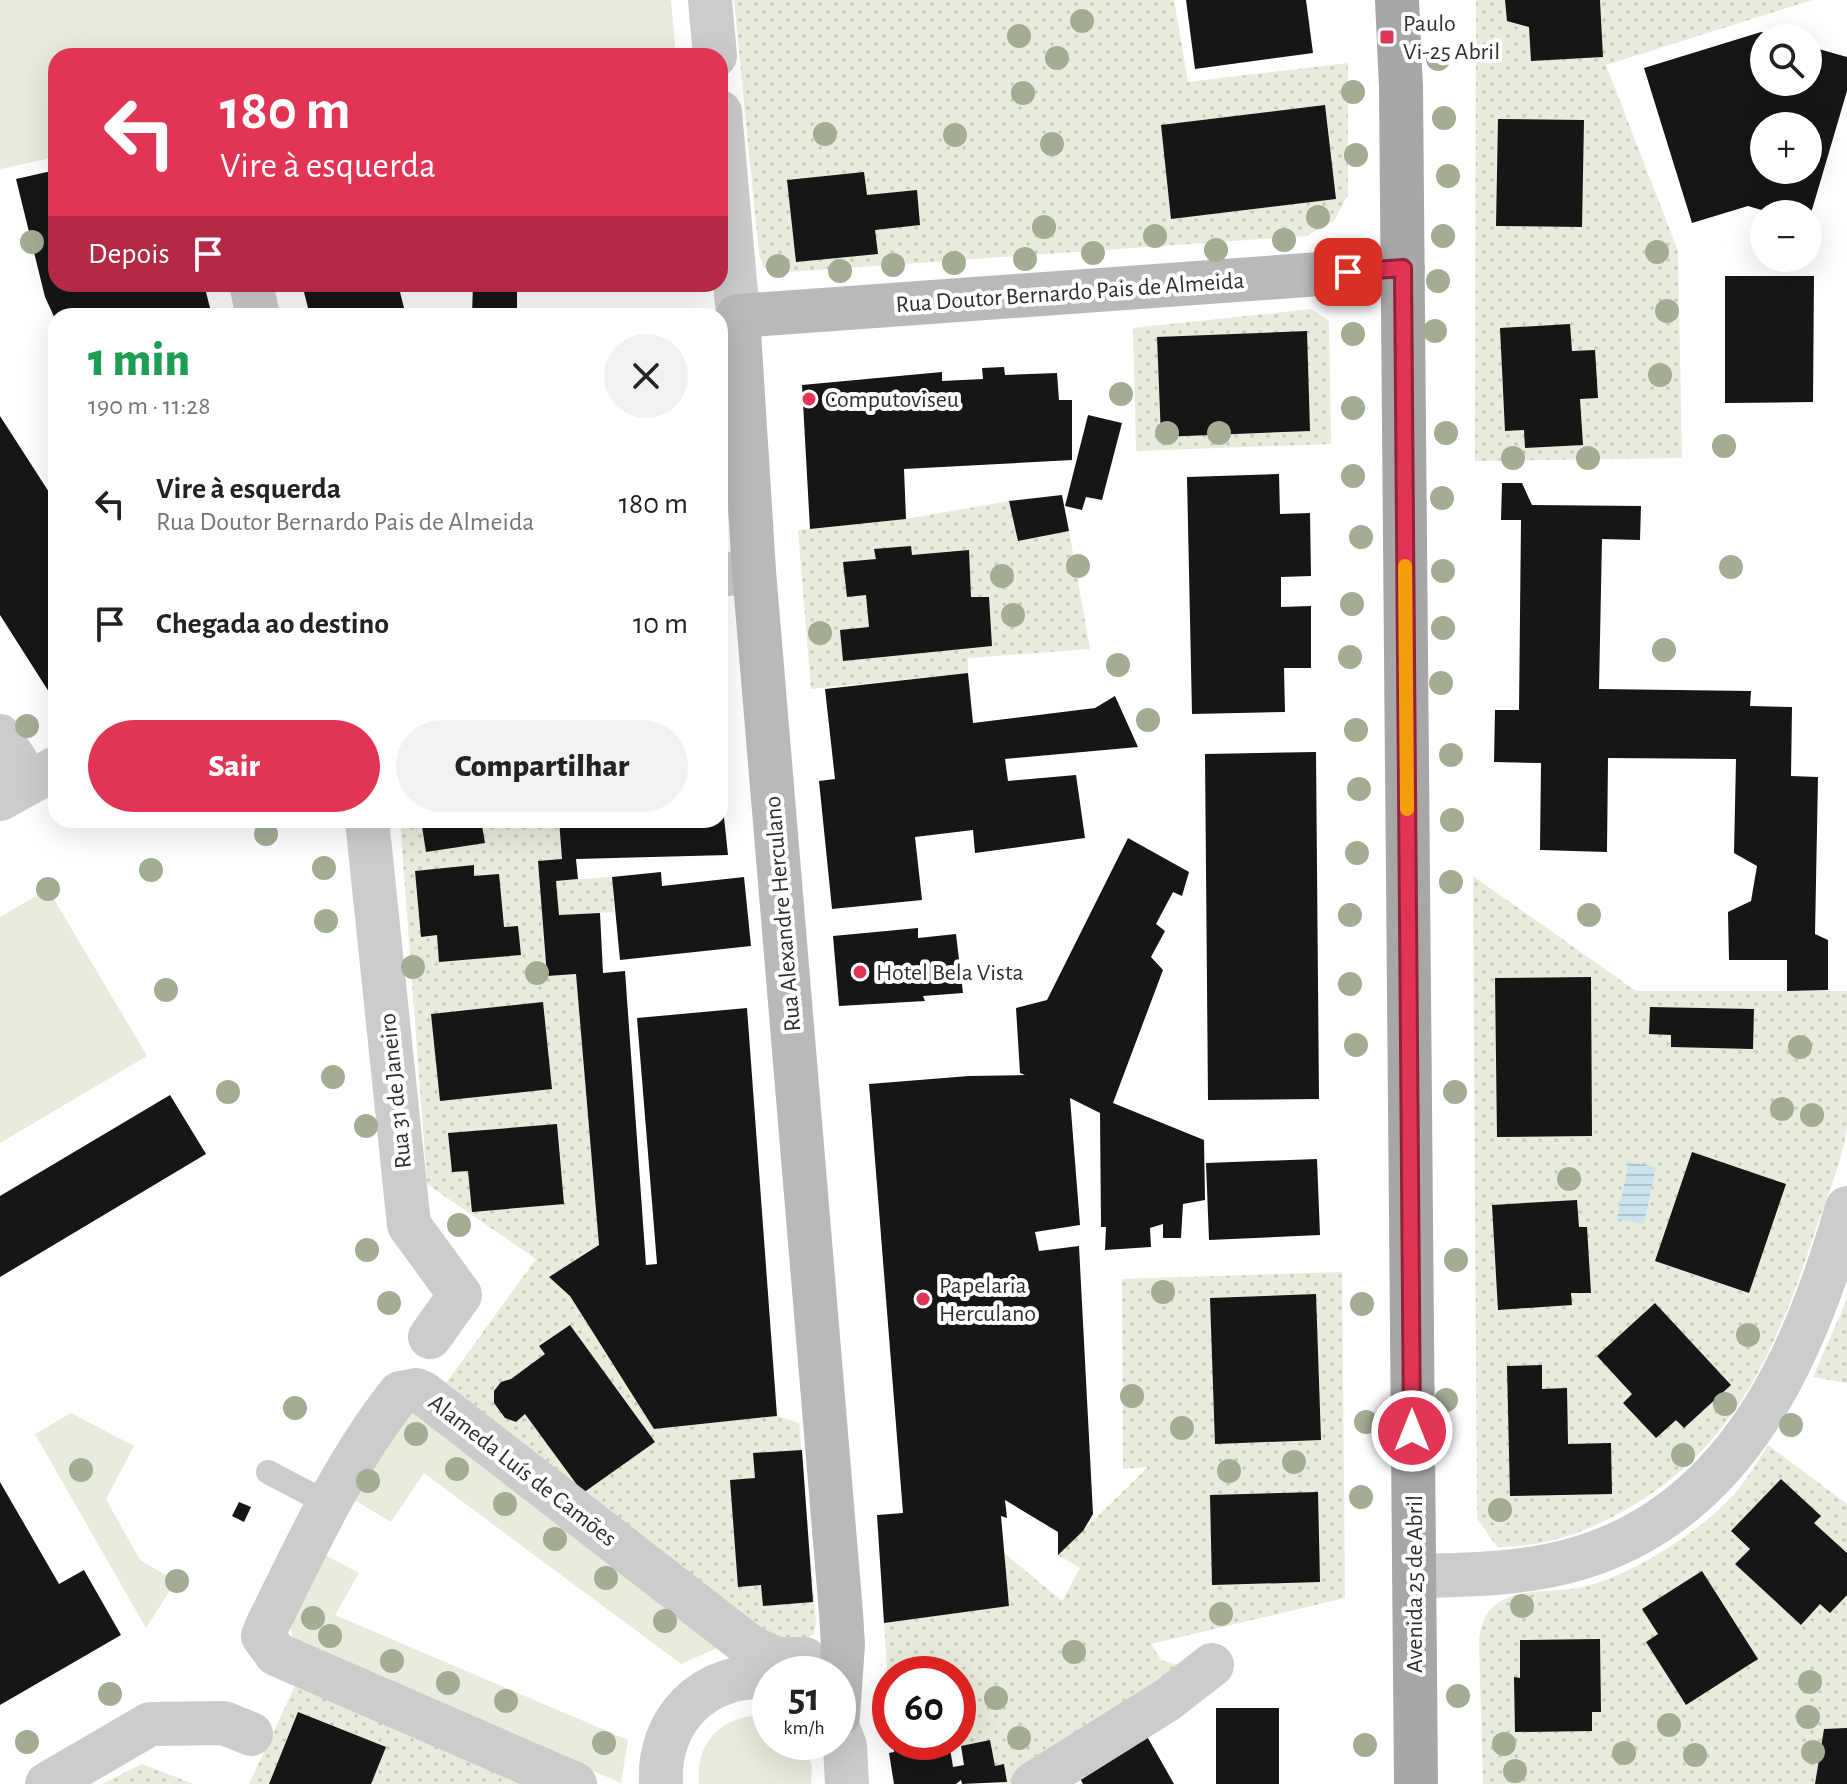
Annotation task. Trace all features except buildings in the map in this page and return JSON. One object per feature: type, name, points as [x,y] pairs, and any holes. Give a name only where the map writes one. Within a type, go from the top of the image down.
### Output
[{"type":"main road","name":"Avenida 25 de Abril","points":[[1402,13],[1416,1784]]},
{"type":"street","points":[[710,0],[714,48]]},
{"type":"street","name":"Rua Alexandre Herculano","points":[[728,203],[738,316],[737,573],[841,1613],[842,1656]]},
{"type":"street","name":"Rua Doutor Bernardo Pais de Almeida","points":[[738,316],[1403,268]]},
{"type":"street","points":[[0,736],[28,783]]},
{"type":"street","name":"Rua 31 de Janeiro","points":[[368,828],[409,1225],[460,1295],[430,1337]]},
{"type":"street","points":[[1414,1576],[1480,1575],[1544,1567],[1596,1552],[1642,1528],[1699,1490],[1734,1455],[1799,1348],[1827,1277],[1847,1208]]},
{"type":"street","name":"Alameda Luís de Camões","points":[[575,1784],[270,1650],[263,1636],[329,1504],[382,1416],[400,1393],[416,1390],[762,1656]]},
{"type":"street","points":[[802,1656],[824,1645],[836,1630],[841,1613]]},
{"type":"street","points":[[1033,1784],[1167,1700],[1212,1665]]},
{"type":"street","points":[[661,1784],[660,1764],[664,1742],[689,1703],[707,1689],[752,1676]]},
{"type":"street","points":[[47,1784],[150,1724],[224,1723],[251,1734]]},
{"type":"street","points":[[846,1760],[847,1784]]},
{"type":"lane","points":[[268,1472],[329,1504]]},
{"type":"shaded area","points":[[0,0],[671,0],[675,48],[48,48],[48,159],[0,169]]},
{"type":"shaded area","points":[[734,0],[1174,0],[1188,82],[1348,63],[1348,195],[1334,221],[1306,236],[773,273],[763,266],[759,254]]},
{"type":"shaded area","points":[[1476,0],[1812,0],[1606,65],[1678,251],[1682,458],[1475,461]]},
{"type":"shaded area","points":[[1311,309],[1329,321],[1331,444],[1136,451],[1133,328]]},
{"type":"shaded area","points":[[1009,501],[1018,541],[1069,531],[1090,649],[968,658],[968,673],[811,689],[798,530],[906,519]]},
{"type":"shaded area","points":[[401,828],[560,828],[562,859],[539,861],[547,976],[576,974],[599,1245],[549,1277],[570,1296],[654,1429],[777,1416],[799,1423],[816,1622],[814,1634],[805,1639],[785,1639],[739,1615],[446,1383],[536,1259],[427,1184]]},
{"type":"shaded area","points":[[1473,876],[1636,991],[1847,991],[1847,1124],[1842,1152],[1783,1320],[1744,1396],[1720,1430],[1692,1461],[1658,1489],[1590,1528],[1544,1542],[1512,1547],[1497,1547],[1477,1518]]},
{"type":"shaded area","points":[[612,877],[614,912],[559,915],[556,881]]},
{"type":"shaded area","points":[[48,889],[147,1056],[0,1143],[0,917]]},
{"type":"shaded area","points":[[1342,1272],[1345,1598],[1151,1644],[1161,1660],[1178,1665],[1011,1784],[998,1784],[1007,1782],[1004,1765],[995,1766],[990,1740],[976,1743],[976,1656],[886,1656],[884,1623],[1009,1606],[1004,1553],[1062,1601],[1080,1568],[1058,1555],[1148,1467],[1123,1469],[1122,1279]]},
{"type":"shaded area","points":[[1847,1296],[1847,1383],[1813,1377],[1844,1306]]},
{"type":"shaded area","points":[[419,1410],[724,1645],[681,1664],[424,1473],[391,1522],[351,1498],[406,1414]]},
{"type":"shaded area","points":[[71,1413],[134,1446],[106,1499],[140,1560],[176,1581],[146,1628],[35,1434]]},
{"type":"shaded area","points":[[1768,1445],[1847,1504],[1847,1784],[1483,1784],[1479,1644],[1482,1626],[1490,1610],[1508,1597],[1583,1587],[1646,1561],[1690,1533],[1727,1501],[1745,1481]]},
{"type":"shaded area","points":[[321,1553],[359,1573],[335,1615],[628,1740],[621,1783],[293,1641],[290,1623]]},
{"type":"shaded area","points":[[296,1684],[524,1784],[249,1784]]},
{"type":"shaded area","points":[[752,1716],[752,1760],[810,1760],[811,1784],[699,1784],[701,1757],[712,1736],[732,1721]]},
{"type":"shaded area","points":[[142,1764],[194,1784],[102,1784]]},
{"type":"water","points":[[1629,1162],[1656,1167],[1644,1224],[1617,1219]]},
{"type":"slow traffic","points":[[1405,566],[1407,809]]},
{"type":"place","name":"Paulo Vi-25 Abril","points":[[1387,37]]},
{"type":"place","name":"Computoviseu","points":[[809,399]]},
{"type":"place","name":"Hotel Bela Vista","points":[[860,972]]},
{"type":"place","name":"Papelaria Herculano","points":[[923,1299]]},
{"type":"route","points":[[1348,272],[1403,268],[1412,1431]]}]
